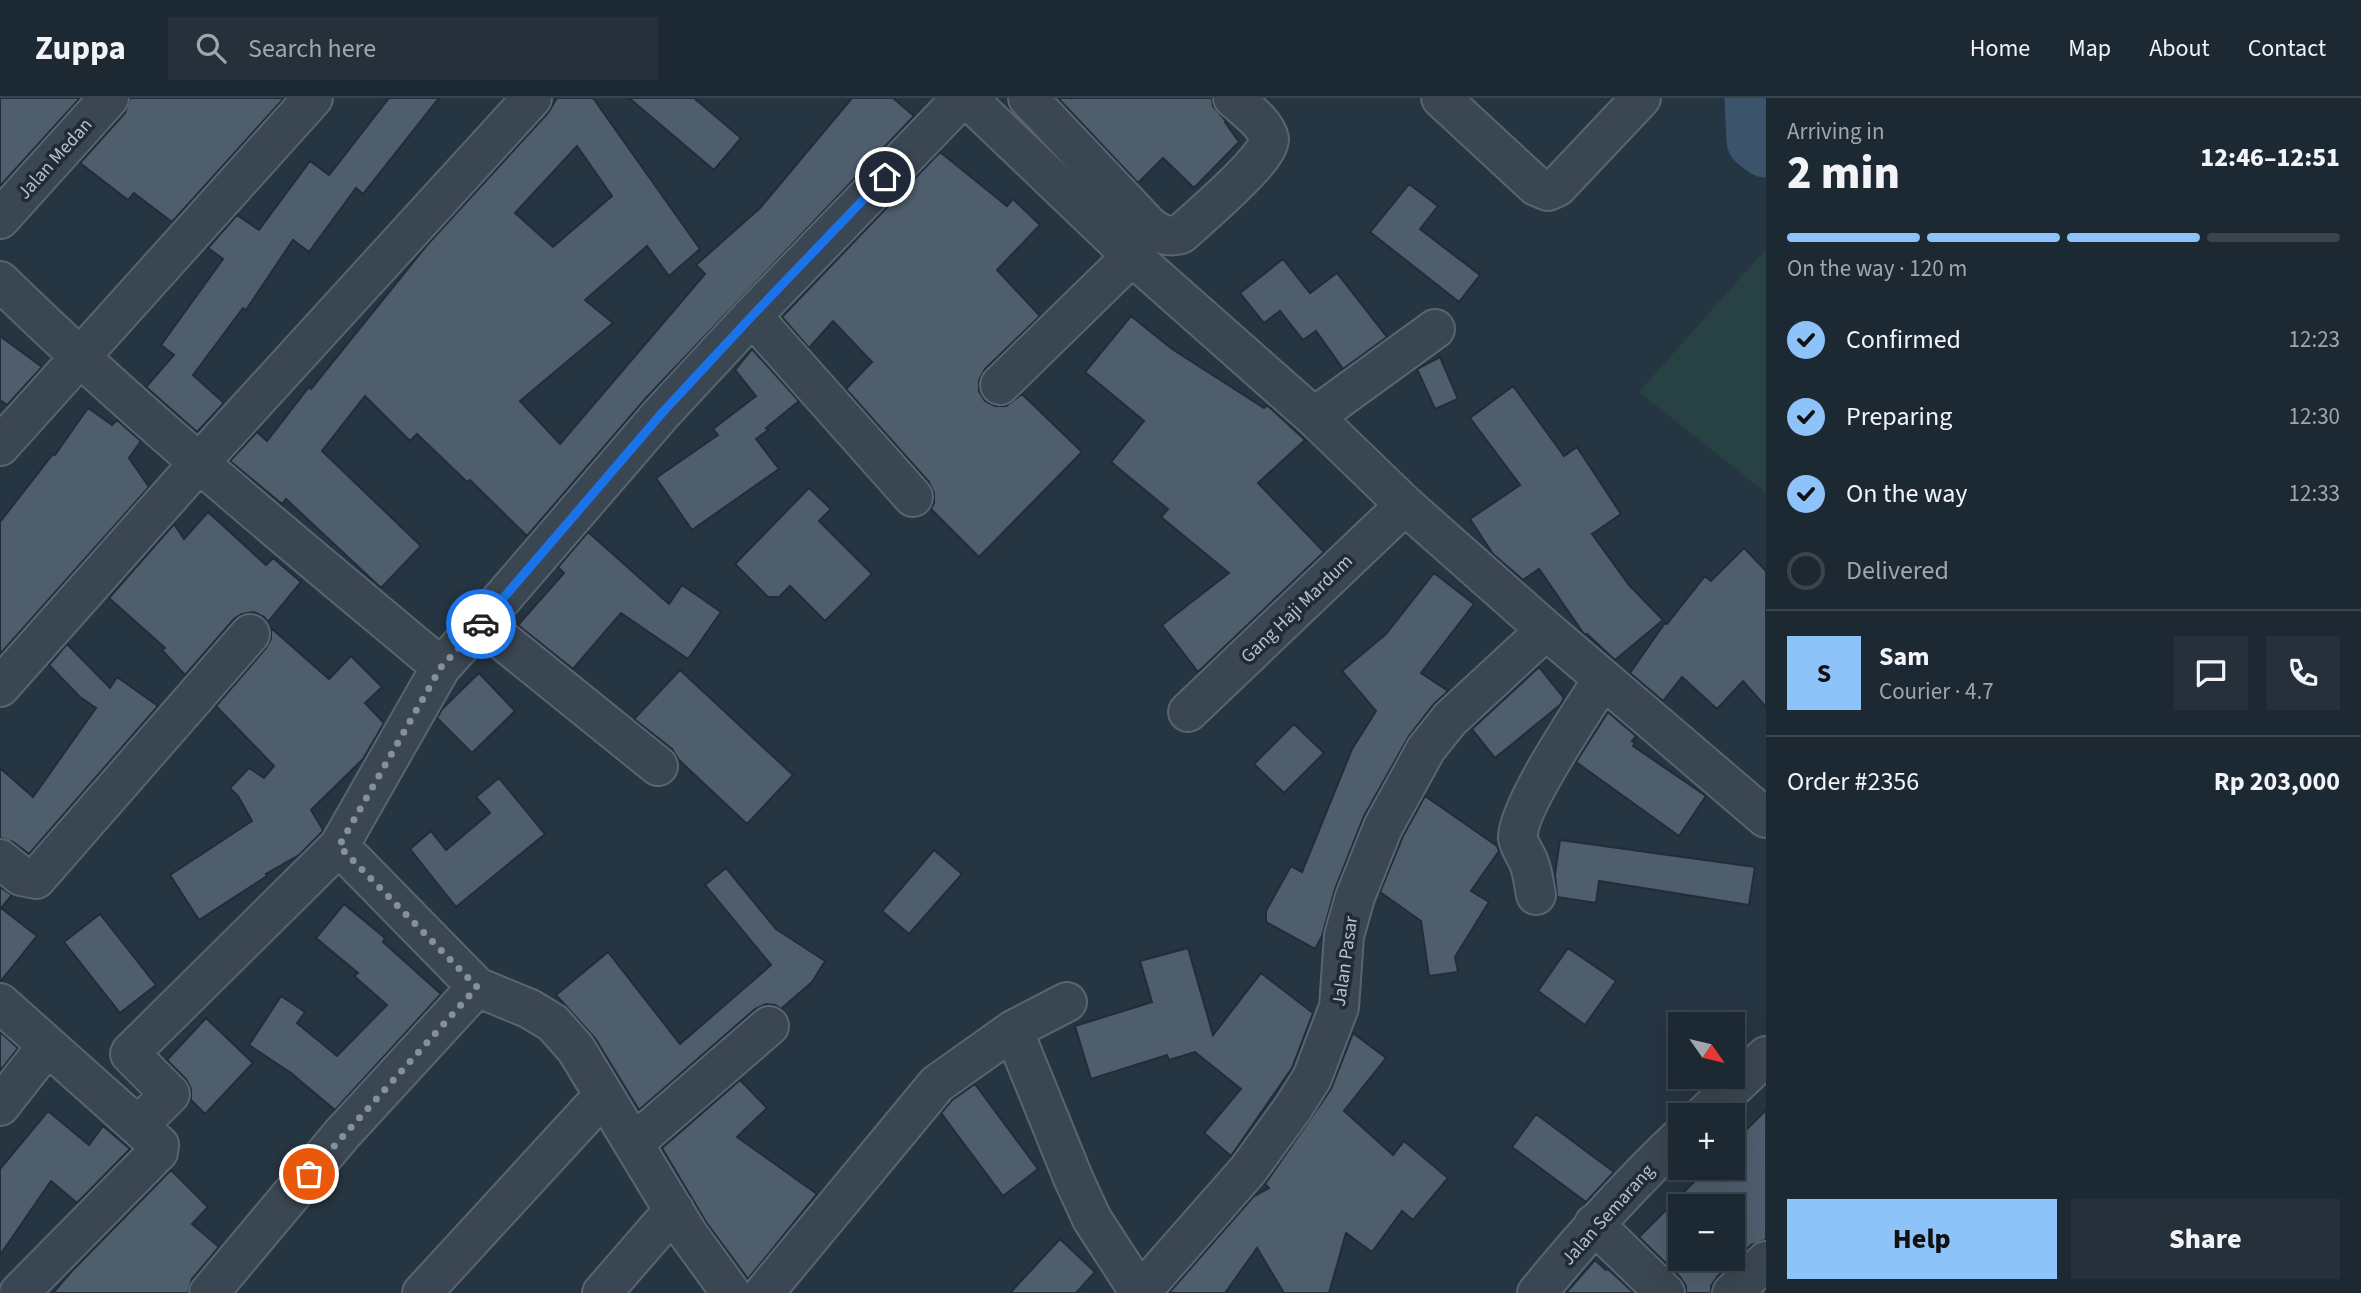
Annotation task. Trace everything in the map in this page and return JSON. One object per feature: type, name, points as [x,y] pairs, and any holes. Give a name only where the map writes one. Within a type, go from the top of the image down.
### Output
[{"type":"street","name":"Jalan Medan","points":[[0,219],[109,98]]},
{"type":"street","points":[[0,446],[313,98]]},
{"type":"street","points":[[0,687],[198,464],[531,98]]},
{"type":"street","points":[[138,1126],[170,1094],[131,1052],[339,846],[441,667],[662,413],[752,316],[964,98],[1132,256],[1314,416],[1405,505],[1603,680],[1766,818]]},
{"type":"street","points":[[1028,98],[1149,226],[1172,237],[1181,233],[1259,160],[1269,143],[1268,135],[1261,125],[1233,98]]},
{"type":"street","points":[[1441,98],[1536,186],[1548,191],[1558,187],[1641,98]]},
{"type":"street","points":[[1000,385],[1132,256]]},
{"type":"street","points":[[0,281],[78,357],[198,464],[441,667]]},
{"type":"street","points":[[752,316],[913,497]]},
{"type":"street","points":[[1314,416],[1435,330]]},
{"type":"street","name":"Gang Haji Mardum","points":[[1188,712],[1405,505]]},
{"type":"street","points":[[481,624],[658,766]]},
{"type":"street","name":"Jalan Pasar","points":[[1140,1293],[1248,1170],[1312,1078],[1339,1007],[1344,936],[1355,897],[1383,827],[1426,749],[1450,719],[1546,630]]},
{"type":"street","points":[[0,859],[21,876],[36,878],[250,634]]},
{"type":"street","points":[[1536,895],[1530,864],[1518,839],[1521,822],[1527,806],[1569,732],[1603,680]]},
{"type":"street","points":[[339,846],[477,987],[530,1009],[553,1023],[576,1049],[696,1246],[731,1293]]},
{"type":"street","points":[[209,1293],[342,1135],[477,987]]},
{"type":"street","points":[[764,1293],[937,1084],[1013,1030],[1067,1002]]},
{"type":"street","points":[[0,1003],[159,1145],[158,1152],[19,1293]]},
{"type":"street","points":[[634,1143],[769,1026]]},
{"type":"street","points":[[1013,1030],[1092,1219],[1140,1293]]},
{"type":"street","points":[[0,1106],[47,1046]]},
{"type":"street","points":[[1717,1103],[1766,1056]]},
{"type":"street","points":[[422,1293],[604,1096]]},
{"type":"street","name":"Jalan Semarang","points":[[1537,1293],[1594,1224],[1668,1148]]},
{"type":"street","points":[[602,1293],[674,1210]]},
{"type":"street","points":[[1594,1224],[1665,1293]]},
{"type":"street","points":[[1732,1293],[1766,1261]]},
{"type":"street","points":[[0,1285],[9,1293]]},
{"type":"green space","points":[[1766,249],[1766,493],[1639,392]]},
{"type":"building","points":[[0,98],[80,98],[0,186]]},
{"type":"building","points":[[130,98],[284,98],[172,222],[134,193],[128,200],[80,163],[125,113]]},
{"type":"building","points":[[389,98],[439,98],[363,194],[356,188],[309,252],[293,240],[246,310],[243,308],[193,375],[224,403],[197,432],[146,387],[174,355],[161,345],[223,259],[208,248],[237,215],[259,230],[310,161],[329,175]]},
{"type":"building","points":[[557,98],[593,98],[700,249],[669,276],[647,246],[585,300],[613,323],[520,401],[560,444],[705,274],[696,265],[760,208],[852,98],[893,98],[914,116],[646,398],[527,536],[470,480],[467,482],[417,434],[410,441],[365,396],[322,451],[421,546],[381,588],[286,499],[282,504],[230,461],[257,432],[267,441],[427,245],[548,113]],"holes":[[[577,146],[612,196],[553,247],[515,213]]]},
{"type":"building","points":[[629,98],[694,98],[741,138],[714,170]]},
{"type":"building","points":[[1058,98],[1212,98],[1213,106],[1239,142],[1194,188],[1163,158],[1138,183]]},
{"type":"building","points":[[940,152],[1007,206],[1013,199],[1040,225],[997,270],[1040,316],[985,369],[979,380],[979,391],[985,401],[995,406],[1006,406],[1022,394],[1082,452],[979,557],[931,509],[934,493],[929,482],[846,389],[872,362],[833,321],[809,348],[782,317]]},
{"type":"building","points":[[1409,184],[1438,206],[1420,229],[1480,275],[1459,302],[1370,232]]},
{"type":"building","points":[[1283,259],[1310,293],[1337,273],[1387,337],[1343,369],[1316,331],[1303,340],[1280,311],[1264,323],[1240,293]]},
{"type":"building","points":[[1131,316],[1172,349],[1264,408],[1267,405],[1305,440],[1258,483],[1324,552],[1198,672],[1162,625],[1229,573],[1161,517],[1168,509],[1111,462],[1144,421],[1085,372]]},
{"type":"building","points":[[0,336],[42,367],[7,405],[0,400]]},
{"type":"building","points":[[752,349],[799,401],[756,439],[779,469],[692,530],[656,478],[718,435],[713,429],[756,396],[735,370]]},
{"type":"building","points":[[1440,357],[1458,399],[1435,409],[1417,369]]},
{"type":"building","points":[[1513,386],[1564,456],[1577,447],[1621,514],[1592,534],[1629,585],[1663,620],[1615,660],[1584,634],[1539,569],[1523,580],[1493,554],[1470,519],[1520,485],[1470,418]]},
{"type":"building","points":[[88,408],[112,425],[117,420],[141,441],[129,458],[149,487],[0,654],[0,522],[53,454],[55,455]]},
{"type":"building","points":[[809,488],[831,509],[819,521],[872,574],[825,621],[790,586],[779,597],[768,597],[735,564]]},
{"type":"building","points":[[208,512],[266,565],[273,558],[301,582],[268,622],[254,612],[234,619],[185,675],[162,650],[165,648],[109,598],[174,524],[184,539]]},
{"type":"building","points":[[588,532],[669,604],[682,585],[721,612],[688,659],[621,613],[573,669],[518,625],[564,573],[558,567]]},
{"type":"building","points":[[1744,548],[1766,571],[1766,707],[1743,681],[1717,709],[1682,677],[1663,701],[1630,673],[1665,623],[1667,624],[1705,576],[1711,581]]},
{"type":"building","points":[[1434,573],[1474,604],[1421,673],[1448,691],[1433,705],[1409,736],[1364,816],[1315,949],[1266,922],[1266,911],[1291,866],[1302,872],[1352,749],[1376,711],[1342,671],[1386,634]]},
{"type":"building","points":[[271,628],[329,679],[351,656],[382,687],[365,703],[384,723],[363,759],[311,810],[323,830],[321,833],[299,855],[199,920],[170,875],[252,821],[238,796],[230,788],[249,768],[264,778],[274,766],[216,706],[266,648],[271,639]]},
{"type":"building","points":[[67,644],[110,688],[117,677],[158,706],[29,854],[13,842],[0,838],[0,768],[33,797],[96,708],[80,697],[49,665]]},
{"type":"building","points":[[1539,667],[1564,698],[1560,705],[1495,758],[1472,729]]},
{"type":"building","points":[[680,670],[793,775],[747,824],[679,760],[672,749],[634,719]]},
{"type":"building","points":[[479,673],[515,711],[472,753],[437,718],[442,709]]},
{"type":"building","points":[[1608,712],[1636,736],[1632,741],[1635,743],[1633,746],[1706,796],[1679,836],[1576,762]]},
{"type":"building","points":[[1294,724],[1324,753],[1284,793],[1254,764]]},
{"type":"building","points":[[499,778],[545,834],[456,907],[410,849],[431,831],[446,850],[490,813],[476,797]]},
{"type":"building","points":[[1425,796],[1497,846],[1499,851],[1471,891],[1489,902],[1455,957],[1458,972],[1429,976],[1421,921],[1380,892],[1403,836]]},
{"type":"building","points":[[1560,840],[1755,867],[1749,905],[1599,881],[1596,903],[1557,897],[1555,874]]},
{"type":"building","points":[[934,850],[962,874],[909,934],[882,911]]},
{"type":"building","points":[[726,868],[776,929],[825,961],[812,982],[781,1009],[766,1004],[755,1009],[639,1110],[595,1038],[556,995],[608,952],[680,1044],[771,965],[705,885]]},
{"type":"building","points":[[0,887],[12,895],[1,908],[37,936],[0,982]]},
{"type":"building","points":[[344,904],[385,938],[383,942],[441,994],[335,1110],[291,1073],[249,1045],[281,996],[305,1012],[297,1023],[337,1056],[387,1005],[354,976],[358,973],[316,938]]},
{"type":"building","points":[[100,914],[156,985],[120,1013],[64,942]]},
{"type":"building","points":[[1188,948],[1213,1035],[1261,973],[1313,1013],[1292,1068],[1231,1156],[1204,1133],[1241,1089],[1195,1052],[1169,1060],[1167,1055],[1091,1079],[1075,1026],[1152,1002],[1140,961]]},
{"type":"building","points":[[1568,948],[1616,981],[1585,1025],[1538,991]]},
{"type":"building","points":[[206,1018],[253,1063],[205,1114],[191,1100],[191,1089],[186,1079],[167,1060]]},
{"type":"building","points":[[0,1032],[18,1048],[0,1071]]},
{"type":"building","points":[[1353,1033],[1386,1058],[1344,1111],[1393,1155],[1404,1141],[1448,1178],[1413,1220],[1402,1211],[1372,1252],[1346,1233],[1329,1293],[1284,1293],[1257,1248],[1225,1293],[1169,1293],[1253,1197],[1269,1188],[1265,1184],[1331,1089]]},
{"type":"building","points":[[740,1080],[767,1108],[737,1137],[817,1194],[748,1279],[706,1222],[662,1148]]},
{"type":"building","points":[[975,1084],[1038,1169],[1003,1196],[941,1113],[952,1100]]},
{"type":"building","points":[[1766,1110],[1766,1240],[1751,1245],[1745,1251],[1745,1194],[1682,1194],[1696,1180],[1745,1180],[1745,1131]]},
{"type":"building","points":[[48,1111],[89,1145],[103,1126],[130,1149],[77,1203],[51,1181],[0,1255],[0,1169]]},
{"type":"building","points":[[1536,1114],[1614,1172],[1586,1202],[1512,1147]]},
{"type":"building","points":[[171,1170],[208,1207],[192,1224],[219,1247],[192,1279],[188,1293],[53,1293],[71,1272]]},
{"type":"building","points":[[1668,1208],[1668,1265],[1639,1237]]},
{"type":"building","points":[[1060,1239],[1095,1272],[1076,1293],[1010,1293]]},
{"type":"building","points":[[1595,1260],[1608,1269],[1634,1293],[1566,1293]]},
{"type":"building","points":[[1674,1271],[1723,1271],[1711,1286],[1711,1293],[1686,1293],[1686,1286]]},
{"type":"waterway","points":[[1755,98],[1757,140],[1766,147]]},
{"type":"way so far","points":[[309,1174],[477,987],[339,846],[441,667],[481,624]]},
{"type":"route","points":[[481,624],[662,413],[885,177]]}]
